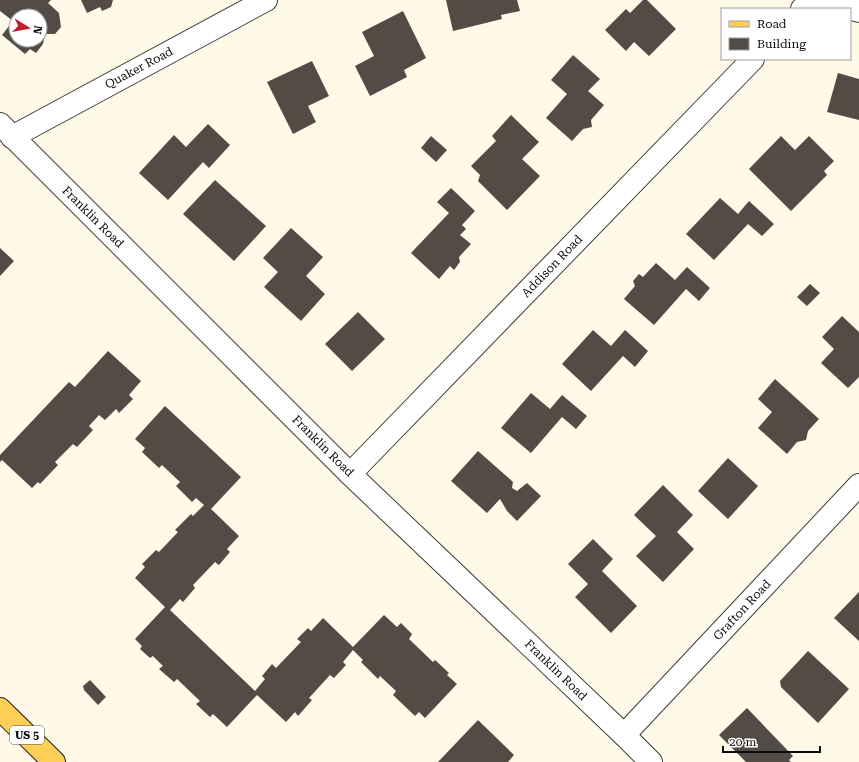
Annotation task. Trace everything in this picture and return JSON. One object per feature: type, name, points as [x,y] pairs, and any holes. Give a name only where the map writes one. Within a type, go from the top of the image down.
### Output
[{"type":"main road","name":"US 5","points":[[0,709],[54,762]]},
{"type":"street","name":"Quaker Road","points":[[6,130],[266,0]]},
{"type":"street","points":[[803,8],[811,0]]},
{"type":"street","points":[[820,0],[848,8]]},
{"type":"street","name":"Addison Road","points":[[350,474],[752,60]]},
{"type":"street","name":"Franklin Road","points":[[6,130],[350,474],[624,734],[651,762]]},
{"type":"street","name":"Grafton Road","points":[[624,734],[859,485]]},
{"type":"building","points":[[0,0],[51,0],[48,3],[59,13],[61,27],[55,34],[48,34],[48,8],[8,8],[8,17],[0,11]]},
{"type":"building","points":[[81,0],[113,0],[111,7],[102,11],[100,7],[87,13]]},
{"type":"building","points":[[446,0],[517,0],[520,11],[501,15],[502,19],[453,31]]},
{"type":"building","points":[[643,0],[647,0],[676,29],[649,56],[634,42],[626,51],[605,30],[626,9],[630,13]]},
{"type":"building","points":[[403,11],[426,58],[404,70],[407,77],[370,96],[355,66],[374,56],[362,32]]},
{"type":"building","points":[[8,27],[8,40],[2,35]]},
{"type":"building","points":[[18,48],[40,48],[36,53],[30,49],[25,54]]},
{"type":"building","points":[[573,55],[600,79],[588,91],[604,105],[591,120],[592,127],[583,129],[572,141],[546,118],[567,94],[551,80]]},
{"type":"building","points":[[312,61],[329,96],[308,106],[316,122],[293,134],[267,82]]},
{"type":"building","points":[[838,73],[859,79],[859,120],[827,112]]},
{"type":"building","points":[[511,115],[539,142],[522,159],[540,176],[507,210],[478,181],[480,175],[471,166],[496,141],[492,136]]},
{"type":"building","points":[[208,124],[230,145],[209,168],[203,162],[168,200],[139,173],[174,135],[186,147]]},
{"type":"building","points":[[431,136],[447,150],[436,162],[421,148]]},
{"type":"building","points":[[781,136],[795,150],[809,136],[834,161],[824,171],[827,175],[791,211],[749,169]]},
{"type":"building","points":[[215,180],[266,226],[234,261],[183,214]]},
{"type":"building","points":[[451,188],[475,211],[462,225],[466,229],[460,235],[471,244],[459,257],[460,262],[454,270],[450,266],[439,279],[411,253],[449,213],[437,202]]},
{"type":"building","points":[[720,198],[738,214],[749,201],[774,224],[762,236],[748,224],[714,260],[686,234]]},
{"type":"building","points":[[291,228],[323,257],[306,276],[325,294],[301,321],[264,287],[278,272],[263,258]]},
{"type":"building","points":[[0,248],[14,261],[0,276]]},
{"type":"building","points":[[656,263],[675,280],[687,267],[710,288],[699,301],[686,289],[654,325],[624,299],[635,286],[633,281],[639,274],[643,277]]},
{"type":"building","points":[[810,284],[820,293],[807,306],[797,297]]},
{"type":"building","points":[[358,312],[385,339],[352,371],[325,344]]},
{"type":"building","points":[[842,316],[859,332],[859,377],[848,388],[821,363],[834,349],[822,337]]},
{"type":"building","points":[[593,330],[611,346],[625,330],[648,351],[635,367],[623,356],[591,391],[562,364]]},
{"type":"building","points":[[108,351],[141,381],[129,395],[133,399],[119,413],[116,409],[105,420],[99,415],[89,426],[93,430],[77,447],[73,444],[55,462],[58,465],[40,484],[38,482],[32,488],[2,460],[0,462],[0,455],[69,382],[75,387]]},
{"type":"building","points":[[775,379],[819,419],[808,431],[806,440],[797,442],[787,454],[758,428],[772,412],[758,399]]},
{"type":"building","points":[[531,393],[550,409],[562,395],[587,416],[576,429],[562,417],[531,453],[501,428]]},
{"type":"building","points":[[165,406],[241,477],[211,509],[239,536],[227,549],[230,552],[219,565],[215,562],[193,585],[195,588],[183,602],[180,599],[170,610],[255,691],[265,679],[262,676],[272,664],[276,668],[301,642],[297,639],[308,628],[311,631],[323,618],[353,647],[384,615],[397,627],[401,623],[412,634],[409,639],[433,662],[435,660],[449,673],[447,675],[457,684],[425,718],[419,712],[415,716],[393,695],[396,691],[380,676],[378,679],[361,662],[363,660],[353,650],[343,662],[346,665],[334,678],[330,675],[309,698],[312,700],[298,716],[295,712],[286,722],[257,695],[227,727],[213,714],[210,717],[196,704],[200,701],[177,679],[174,682],[159,669],[163,666],[153,656],[150,658],[140,649],[142,646],[135,639],[165,607],[135,578],[145,567],[142,564],[156,550],[159,552],[178,532],[175,530],[191,514],[193,516],[204,505],[196,498],[192,502],[176,486],[180,482],[162,465],[159,468],[142,452],[145,448],[135,439]]},
{"type":"building","points":[[478,451],[513,482],[512,488],[517,491],[527,483],[541,496],[517,521],[507,511],[500,499],[487,513],[451,481]]},
{"type":"building","points":[[728,458],[758,486],[728,519],[698,491]]},
{"type":"building","points":[[663,485],[693,515],[677,532],[694,549],[663,582],[636,556],[656,536],[634,515]]},
{"type":"building","points":[[593,539],[613,559],[602,571],[637,606],[611,633],[575,597],[588,584],[568,564]]},
{"type":"building","points":[[859,592],[859,641],[834,618]]},
{"type":"building","points":[[808,651],[849,689],[818,723],[781,687],[780,681]]},
{"type":"building","points":[[90,680],[106,697],[98,705],[84,690],[83,686]]},
{"type":"building","points":[[747,708],[793,756],[789,760],[791,762],[746,762],[719,735]]},
{"type":"building","points":[[478,720],[514,755],[508,762],[438,762]]}]
